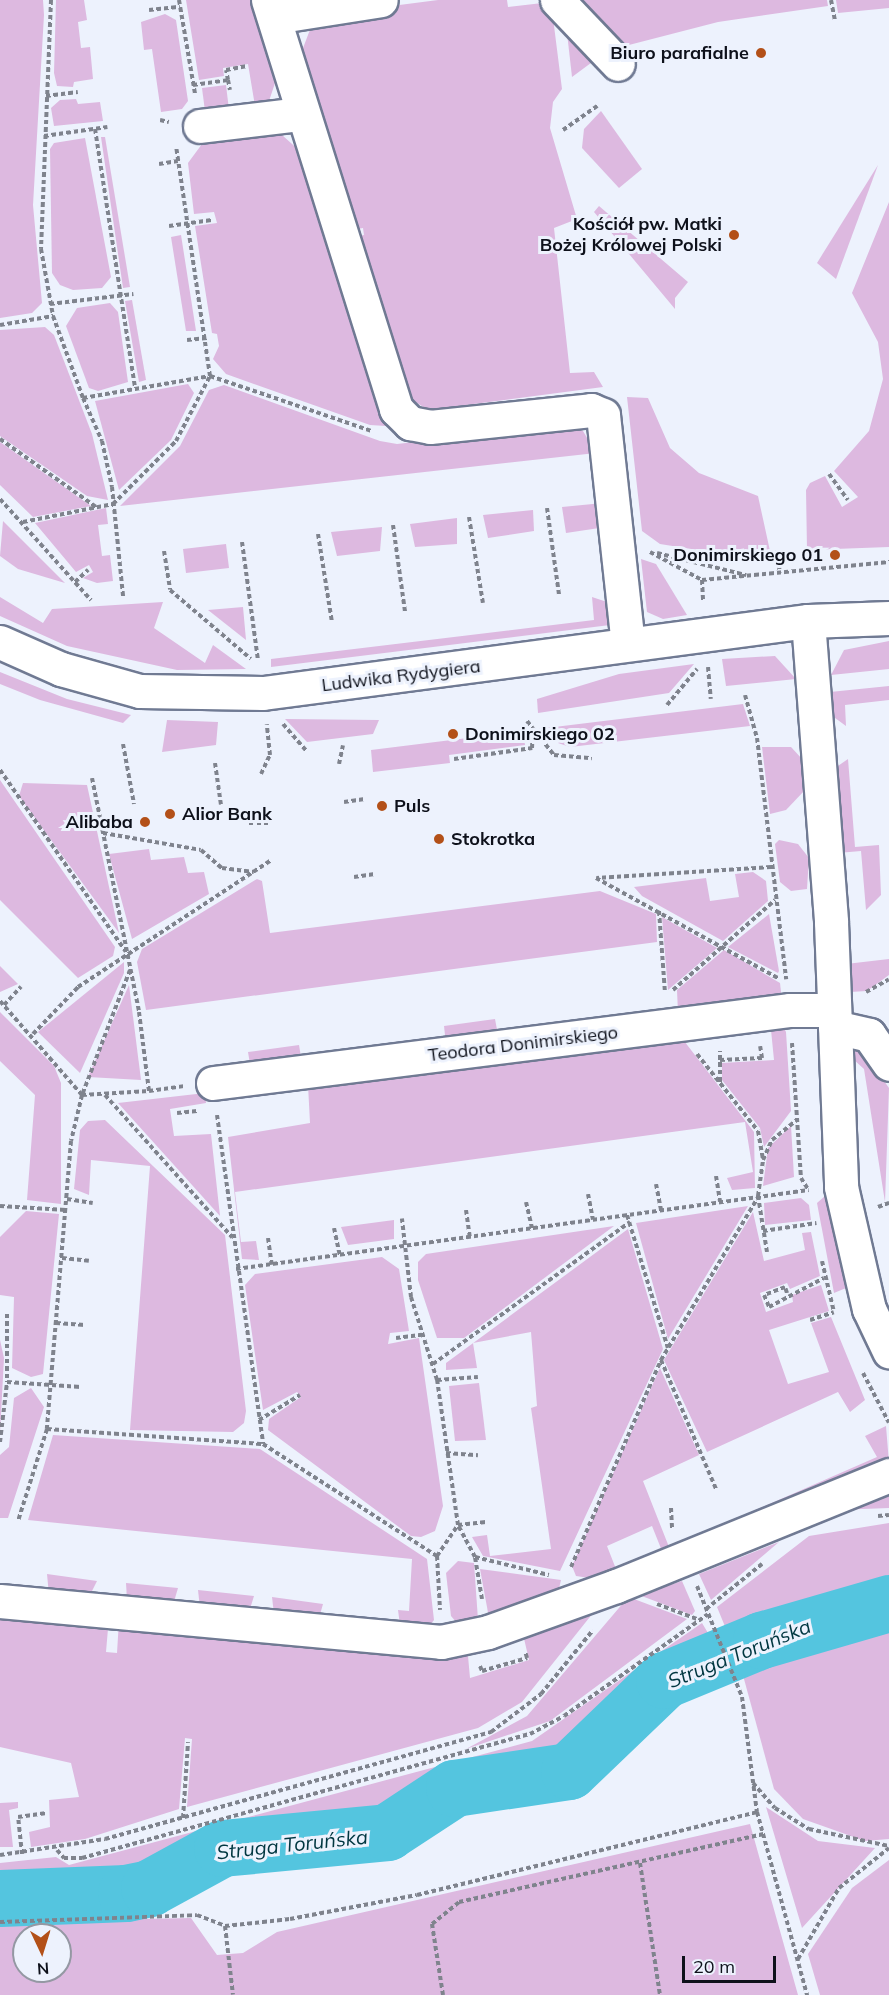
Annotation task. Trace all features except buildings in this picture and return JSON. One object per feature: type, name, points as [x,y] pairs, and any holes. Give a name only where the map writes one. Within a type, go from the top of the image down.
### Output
[{"type":"street","points":[[381,0],[271,8],[301,114],[396,409],[410,423],[430,427],[591,410],[603,415],[628,644]]},
{"type":"street","points":[[557,0],[618,64]]},
{"type":"street","points":[[183,133],[301,114]]},
{"type":"street","name":"Ludwika Rydygiera","points":[[808,621],[889,601]]},
{"type":"street","name":"Ludwika Rydygiera","points":[[0,642],[79,675],[162,694],[263,693],[808,621],[889,618]]},
{"type":"street","points":[[808,621],[834,1019],[841,1186],[869,1309],[889,1351]]},
{"type":"street","name":"Teodora Donimirskiego","points":[[213,1083],[627,1031],[670,1011],[788,996],[869,1035],[889,1064]]},
{"type":"street","points":[[0,1601],[441,1642],[488,1632],[686,1559],[889,1475]]},
{"type":"path","points":[[51,0],[41,249],[53,316],[83,398],[102,441],[113,504],[123,596]]},
{"type":"path","points":[[23,522],[113,504],[176,441],[210,376],[207,338],[178,161],[183,133],[179,0]]},
{"type":"path","points":[[831,0],[835,20]]},
{"type":"path","points":[[149,10],[180,7]]},
{"type":"path","points":[[228,80],[226,70],[246,66]]},
{"type":"path","points":[[46,96],[78,93]]},
{"type":"path","points":[[563,130],[597,106]]},
{"type":"path","points":[[44,136],[107,127]]},
{"type":"path","points":[[95,129],[135,386]]},
{"type":"path","points":[[159,164],[178,161]]},
{"type":"path","points":[[169,226],[212,220]]},
{"type":"path","points":[[50,304],[134,294]]},
{"type":"path","points":[[0,325],[53,316]]},
{"type":"path","points":[[187,340],[207,338]]},
{"type":"path","points":[[83,398],[135,386],[210,376],[379,434],[410,423]]},
{"type":"path","points":[[0,440],[97,507]]},
{"type":"path","points":[[829,474],[848,500]]},
{"type":"path","points":[[0,499],[91,600]]},
{"type":"path","points":[[547,508],[559,594]]},
{"type":"path","points":[[469,517],[483,603]]},
{"type":"path","points":[[393,525],[405,612]]},
{"type":"path","points":[[318,534],[332,622]]},
{"type":"path","points":[[619,548],[656,553],[754,576]]},
{"type":"path","points":[[777,550],[780,573]]},
{"type":"path","points":[[164,551],[170,590],[258,665]]},
{"type":"path","points":[[656,553],[702,580],[889,562]]},
{"type":"path","points":[[75,582],[88,570]]},
{"type":"path","points":[[667,705],[707,657],[711,699]]},
{"type":"path","points":[[745,695],[757,738],[788,996],[801,1178],[809,1190],[812,1201]]},
{"type":"path","points":[[278,718],[306,750]]},
{"type":"path","points":[[527,721],[554,754],[592,758]]},
{"type":"path","points":[[454,759],[532,748],[533,729]]},
{"type":"path","points":[[123,744],[134,804]]},
{"type":"path","points":[[339,764],[343,745]]},
{"type":"path","points":[[215,763],[221,805]]},
{"type":"path","points":[[0,770],[127,952]]},
{"type":"path","points":[[92,778],[127,952],[149,1091]]},
{"type":"path","points":[[344,802],[365,799]]},
{"type":"path","points":[[249,823],[268,823]]},
{"type":"path","points":[[103,833],[201,850],[222,868],[255,872]]},
{"type":"path","points":[[33,1034],[78,987],[127,952],[270,861]]},
{"type":"path","points":[[771,867],[596,878],[723,947],[788,996]]},
{"type":"path","points":[[354,877],[375,874]]},
{"type":"path","points":[[627,1031],[670,1011],[723,947],[776,900]]},
{"type":"path","points":[[660,911],[670,1011],[758,1131],[763,1160]]},
{"type":"path","points":[[18,1521],[46,1429],[67,1199],[82,1095],[130,969]]},
{"type":"path","points":[[21,987],[2,1003],[33,1034],[82,1095]]},
{"type":"path","points":[[82,1095],[149,1091],[213,1083],[236,1269],[263,1444]]},
{"type":"path","points":[[105,1094],[232,1238]]},
{"type":"path","points":[[767,1252],[758,1196],[763,1160],[772,1140],[797,1120]]},
{"type":"path","points":[[716,1176],[720,1202]]},
{"type":"path","points":[[656,1184],[661,1210]]},
{"type":"path","points":[[236,1269],[841,1186]]},
{"type":"path","points":[[588,1194],[593,1220]]},
{"type":"path","points":[[566,1578],[661,1360],[758,1196]]},
{"type":"path","points":[[67,1199],[93,1203]]},
{"type":"path","points":[[526,1202],[532,1229]]},
{"type":"path","points":[[0,1206],[66,1210]]},
{"type":"path","points":[[466,1210],[470,1238]]},
{"type":"path","points":[[814,1212],[818,1234]]},
{"type":"path","points":[[627,1215],[668,1348]]},
{"type":"path","points":[[402,1219],[404,1247],[422,1335],[433,1364],[436,1380],[458,1525],[475,1557],[488,1632]]},
{"type":"path","points":[[433,1364],[630,1222]]},
{"type":"path","points":[[763,1231],[817,1223]]},
{"type":"path","points":[[334,1228],[340,1256]]},
{"type":"path","points":[[268,1238],[272,1265]]},
{"type":"path","points":[[821,1256],[834,1312],[839,1323]]},
{"type":"path","points":[[62,1258],[89,1261]]},
{"type":"path","points":[[787,1293],[825,1278]]},
{"type":"path","points":[[784,1287],[787,1293],[789,1300],[769,1307],[764,1295],[784,1287]]},
{"type":"path","points":[[810,1320],[834,1312]]},
{"type":"path","points":[[0,1442],[7,1382],[8,1314]]},
{"type":"path","points":[[56,1323],[85,1325]]},
{"type":"path","points":[[396,1338],[422,1335]]},
{"type":"path","points":[[661,1360],[716,1490]]},
{"type":"path","points":[[858,1363],[889,1423]]},
{"type":"path","points":[[436,1380],[478,1377]]},
{"type":"path","points":[[7,1382],[81,1387]]},
{"type":"path","points":[[259,1420],[300,1395]]},
{"type":"path","points":[[46,1429],[263,1444],[437,1556]]},
{"type":"path","points":[[446,1453],[478,1455]]},
{"type":"path","points":[[866,1518],[889,1515]]},
{"type":"path","points":[[441,1642],[437,1556],[458,1525],[486,1522]]},
{"type":"path","points":[[686,1559],[734,1670],[757,1812],[807,1995]]},
{"type":"path","points":[[653,1602],[697,1619]]},
{"type":"path","points":[[57,1850],[64,1858],[82,1858],[530,1734],[564,1716],[697,1619],[708,1614]]},
{"type":"path","points":[[0,1855],[57,1850],[183,1818],[491,1731],[516,1718],[541,1694],[598,1623]]},
{"type":"path","points":[[183,1818],[188,1742]]},
{"type":"path","points":[[753,1783],[775,1809],[809,1829],[889,1847]]},
{"type":"path","points":[[0,1922],[177,1914],[197,1915],[225,1926],[417,1895],[757,1812]]},
{"type":"path","points":[[22,1854],[18,1817],[47,1813]]},
{"type":"path","points":[[443,1995],[432,1924],[459,1902],[763,1834]]},
{"type":"path","points":[[798,1960],[839,1888],[889,1847]]},
{"type":"path","points":[[640,1863],[660,1995]]},
{"type":"path","points":[[225,1926],[233,1995]]},
{"type":"shaded area","points":[[0,0],[43,0],[44,15],[33,205],[42,303],[32,313],[0,318]]},
{"type":"shaded area","points":[[56,0],[84,0],[87,20],[78,22],[81,48],[90,47],[93,79],[74,82],[73,87],[57,86],[54,73]]},
{"type":"shaded area","points":[[186,0],[257,0],[276,80],[268,104],[256,112],[248,64],[223,68],[224,76],[199,80]]},
{"type":"shaded area","points":[[438,0],[507,0],[508,7],[551,2],[562,89],[553,102],[550,128],[577,219],[554,228],[570,373],[594,372],[603,387],[428,410],[408,397],[354,237],[364,235],[363,228],[352,230],[300,56],[311,27],[330,14]]},
{"type":"shaded area","points":[[577,0],[827,0],[828,6],[718,22],[625,46]]},
{"type":"shaded area","points":[[836,0],[889,0],[889,8],[838,13]]},
{"type":"shaded area","points":[[165,14],[176,20],[188,101],[182,109],[161,112],[152,49],[144,50],[141,22]]},
{"type":"shaded area","points":[[566,24],[595,60],[572,77]]},
{"type":"shaded area","points":[[226,85],[229,110],[206,119],[202,88]]},
{"type":"shaded area","points":[[76,99],[78,104],[100,102],[103,121],[54,126],[51,108],[60,100]]},
{"type":"shaded area","points":[[601,111],[642,169],[619,188],[582,148],[584,129]]},
{"type":"shaded area","points":[[256,134],[282,135],[301,152],[386,426],[370,425],[226,374],[213,359],[219,346],[217,334],[212,333],[195,226],[217,223],[214,212],[194,214],[188,163],[202,144]]},
{"type":"shaded area","points":[[101,137],[105,137],[130,287],[123,288]]},
{"type":"shaded area","points":[[85,138],[111,277],[102,288],[73,290],[60,285],[52,273],[50,149],[54,143]]},
{"type":"shaded area","points":[[878,165],[836,279],[817,263]]},
{"type":"shaded area","points":[[889,202],[889,547],[807,550],[806,490],[810,483],[825,476],[842,507],[858,497],[834,471],[869,431],[883,379],[878,342],[852,293]]},
{"type":"shaded area","points":[[599,206],[688,282],[675,298],[675,309],[594,212]]},
{"type":"shaded area","points":[[181,235],[196,331],[186,331],[171,237]]},
{"type":"shaded area","points":[[132,300],[146,380],[139,382],[125,301]]},
{"type":"shaded area","points":[[110,303],[118,312],[128,382],[98,391],[89,388],[66,326],[77,308]]},
{"type":"shaded area","points":[[45,327],[54,335],[92,434],[108,500],[87,496],[0,436],[0,330]]},
{"type":"shaded area","points":[[188,384],[194,393],[171,440],[119,490],[95,401]]},
{"type":"shaded area","points":[[224,385],[380,441],[397,444],[564,425],[583,431],[596,453],[120,506],[180,446],[209,390]]},
{"type":"shaded area","points":[[627,397],[648,398],[670,448],[699,473],[758,496],[770,551],[710,552],[660,544],[642,531]]},
{"type":"shaded area","points":[[0,442],[91,506],[33,517],[0,485]]},
{"type":"shaded area","points":[[603,503],[606,527],[566,533],[562,507]]},
{"type":"shaded area","points":[[106,508],[108,524],[98,525],[102,556],[110,555],[113,581],[97,583],[83,578],[93,572],[89,565],[76,572],[35,523]]},
{"type":"shaded area","points":[[533,510],[534,531],[488,538],[483,515]]},
{"type":"shaded area","points":[[457,518],[457,544],[415,547],[410,524]]},
{"type":"shaded area","points":[[3,521],[65,583],[18,569],[0,556]]},
{"type":"shaded area","points":[[382,527],[380,551],[337,556],[331,532]]},
{"type":"shaded area","points":[[226,544],[229,568],[186,573],[183,549]]},
{"type":"shaded area","points":[[641,559],[656,564],[687,615],[663,619],[647,612]]},
{"type":"shaded area","points":[[0,597],[43,623],[52,609],[163,602],[154,628],[205,663],[213,645],[246,669],[177,670],[67,646],[0,616]]},
{"type":"shaded area","points":[[592,597],[607,602],[610,625],[271,667],[271,659],[594,620]]},
{"type":"shaded area","points":[[243,607],[246,640],[208,610]]},
{"type":"shaded area","points":[[889,641],[889,669],[831,675],[844,650]]},
{"type":"shaded area","points":[[775,656],[796,679],[726,686],[722,659]]},
{"type":"shaded area","points":[[694,664],[669,693],[538,713],[537,699],[619,674]]},
{"type":"shaded area","points":[[0,672],[67,699],[131,715],[123,723],[40,700],[0,684]]},
{"type":"shaded area","points":[[889,686],[889,700],[845,705],[846,726],[831,715],[830,692]]},
{"type":"shaded area","points":[[743,704],[750,726],[570,747],[546,739],[538,729]]},
{"type":"shaded area","points":[[285,719],[379,720],[373,734],[307,742]]},
{"type":"shaded area","points":[[167,720],[218,722],[216,745],[162,752]]},
{"type":"shaded area","points":[[523,731],[525,745],[449,755],[450,763],[373,772],[371,750]]},
{"type":"shaded area","points":[[762,747],[791,747],[803,760],[805,790],[786,810],[770,814]]},
{"type":"shaded area","points":[[848,759],[855,847],[879,845],[881,895],[866,910],[861,851],[838,853],[835,768]]},
{"type":"shaded area","points":[[0,780],[115,947],[113,956],[78,978],[0,900]]},
{"type":"shaded area","points":[[23,783],[87,785],[119,933],[19,796]]},
{"type":"shaded area","points":[[779,840],[798,844],[809,858],[807,889],[791,891],[780,882],[775,844]]},
{"type":"shaded area","points":[[149,849],[151,860],[184,857],[188,873],[204,872],[209,894],[132,939],[109,854]]},
{"type":"shaded area","points":[[753,872],[766,881],[768,901],[723,941],[642,896],[634,887],[706,878],[710,901],[739,897],[735,874]]},
{"type":"shaded area","points":[[257,879],[262,881],[270,933],[600,891],[656,914],[657,942],[146,1010],[137,962],[142,949]]},
{"type":"shaded area","points":[[769,914],[779,971],[778,973],[728,947]]},
{"type":"shaded area","points":[[662,917],[717,948],[668,990]]},
{"type":"shaded area","points":[[724,950],[780,983],[782,1001],[678,1013],[677,990]]},
{"type":"shaded area","points":[[889,959],[889,975],[867,991],[850,992],[846,964]]},
{"type":"shaded area","points":[[124,962],[124,973],[80,1073],[38,1032]]},
{"type":"shaded area","points":[[0,966],[18,984],[0,992]]},
{"type":"shaded area","points":[[129,985],[141,1080],[88,1077]]},
{"type":"shaded area","points":[[0,1012],[54,1066],[61,1083],[61,1204],[27,1200],[35,1095],[0,1061]]},
{"type":"shaded area","points":[[495,1019],[498,1035],[446,1044],[444,1026]]},
{"type":"shaded area","points":[[743,1025],[783,1026],[786,1032],[791,1111],[764,1147],[760,1128],[722,1080],[722,1063],[774,1060],[771,1030],[744,1033]]},
{"type":"shaded area","points":[[678,1033],[754,1132],[755,1188],[732,1190],[727,1178],[753,1172],[745,1122],[235,1192],[241,1242],[256,1241],[259,1260],[242,1259],[228,1137],[310,1123],[308,1085]]},
{"type":"shaded area","points":[[299,1045],[302,1063],[251,1070],[248,1052]]},
{"type":"shaded area","points":[[854,1047],[860,1047],[889,1088],[885,1202],[864,1069],[853,1059]]},
{"type":"shaded area","points":[[205,1093],[206,1103],[170,1109],[174,1136],[211,1134],[220,1216],[118,1103]]},
{"type":"shaded area","points":[[105,1120],[225,1235],[246,1411],[244,1423],[233,1432],[130,1430],[150,1166],[91,1160],[89,1195],[74,1189],[80,1130],[88,1121]]},
{"type":"shaded area","points":[[791,1126],[794,1177],[763,1186],[768,1148]]},
{"type":"shaded area","points":[[825,1196],[846,1288],[834,1293],[817,1203]]},
{"type":"shaded area","points":[[801,1198],[809,1205],[811,1220],[765,1225],[764,1203]]},
{"type":"shaded area","points":[[748,1206],[668,1339],[636,1223]]},
{"type":"shaded area","points":[[26,1211],[59,1214],[43,1374],[31,1377],[12,1368],[14,1297],[0,1295],[0,1237]]},
{"type":"shaded area","points":[[753,1212],[764,1261],[805,1250],[802,1233],[811,1232],[820,1276],[790,1289],[787,1283],[760,1293],[766,1312],[793,1302],[792,1295],[821,1285],[829,1311],[769,1330],[788,1384],[829,1372],[811,1323],[831,1317],[865,1400],[850,1412],[838,1392],[707,1452],[664,1360]]},
{"type":"shaded area","points":[[394,1220],[394,1239],[348,1245],[341,1227]]},
{"type":"shaded area","points":[[614,1226],[464,1338],[437,1338],[418,1280],[418,1262],[426,1254]]},
{"type":"shaded area","points":[[628,1229],[663,1349],[560,1571],[483,1556],[472,1537],[487,1535],[490,1556],[551,1549],[531,1408],[537,1406],[531,1332],[473,1343]]},
{"type":"shaded area","points":[[382,1257],[399,1269],[409,1331],[390,1333],[388,1344],[419,1338],[443,1506],[435,1531],[421,1537],[411,1536],[268,1430],[269,1419],[301,1397],[297,1392],[263,1410],[245,1285],[255,1274]]},
{"type":"shaded area","points":[[0,1340],[4,1358],[0,1433]]},
{"type":"shaded area","points":[[473,1343],[477,1368],[446,1370],[446,1363]]},
{"type":"shaded area","points":[[660,1368],[699,1455],[643,1481],[669,1547],[664,1556],[652,1526],[607,1546],[616,1569],[603,1580],[576,1576],[572,1566]]},
{"type":"shaded area","points":[[479,1383],[486,1440],[455,1441],[449,1386]]},
{"type":"shaded area","points":[[31,1388],[44,1407],[8,1518],[0,1518],[0,1455],[9,1447],[14,1398]]},
{"type":"shaded area","points":[[886,1426],[889,1463],[689,1539],[877,1457],[865,1436]]},
{"type":"shaded area","points":[[53,1435],[260,1449],[427,1559],[434,1620],[430,1625],[400,1625],[398,1610],[409,1611],[412,1559],[28,1520]]},
{"type":"shaded area","points":[[889,1481],[889,1508],[836,1510]]},
{"type":"shaded area","points":[[889,1523],[889,1594],[822,1609],[733,1646],[717,1607],[809,1536]]},
{"type":"shaded area","points":[[779,1542],[711,1600],[699,1574]]},
{"type":"shaded area","points":[[458,1561],[474,1563],[478,1620],[457,1623],[451,1616],[446,1573]]},
{"type":"shaded area","points":[[480,1569],[561,1580],[557,1597],[489,1618]]},
{"type":"shaded area","points":[[47,1574],[97,1581],[88,1599],[49,1595]]},
{"type":"shaded area","points":[[682,1581],[695,1611],[692,1615],[639,1595]]},
{"type":"shaded area","points":[[126,1583],[178,1588],[173,1605],[127,1600]]},
{"type":"shaded area","points":[[198,1590],[254,1596],[249,1612],[200,1608]]},
{"type":"shaded area","points":[[272,1597],[323,1604],[319,1618],[274,1614]]},
{"type":"shaded area","points":[[634,1599],[687,1619],[550,1721],[466,1749],[527,1716],[624,1602]]},
{"type":"shaded area","points":[[601,1603],[522,1702],[478,1728],[187,1807],[192,1739],[185,1738],[179,1809],[85,1839],[31,1847],[29,1832],[50,1827],[49,1800],[79,1797],[71,1763],[0,1747],[0,1612],[109,1617],[106,1652],[117,1653],[119,1620],[467,1645],[470,1678],[529,1660],[522,1630]]},
{"type":"shaded area","points":[[889,1608],[889,1839],[865,1841],[803,1819],[774,1789],[738,1657],[834,1620]]},
{"type":"shaded area","points":[[702,1623],[714,1643],[652,1677],[582,1754],[548,1769],[441,1788],[379,1826],[343,1834],[221,1842],[143,1879],[0,1893],[0,1863],[56,1857],[69,1865],[532,1741]]},
{"type":"shaded area","points":[[18,1802],[18,1808],[9,1810],[13,1847],[0,1847],[0,1803]]},
{"type":"shaded area","points":[[766,1807],[818,1841],[875,1848],[802,1928]]},
{"type":"shaded area","points":[[750,1824],[798,1995],[0,1995],[0,1922],[191,1918],[217,1955],[243,1953],[277,1932]]},
{"type":"shaded area","points":[[889,1860],[889,1995],[820,1995],[808,1954],[852,1888]]},
{"type":"water","points":[[889,1594],[889,1608],[834,1620],[738,1657],[733,1646],[822,1609]]},
{"type":"waterway","name":"Struga Toruńska","points":[[0,1898],[126,1893],[149,1888],[222,1848],[387,1832],[454,1788],[569,1771],[664,1680],[761,1640],[889,1603]]},
{"type":"place","name":"Biuro parafialne","points":[[761,53]]},
{"type":"place","name":"Kościół pw. Matki Bożej Królowej Polski","points":[[734,235]]},
{"type":"place","name":"Donimirskiego 01","points":[[835,555]]},
{"type":"place","name":"Donimirskiego 02","points":[[453,734]]},
{"type":"place","name":"Puls","points":[[382,806]]},
{"type":"place","name":"Alior Bank","points":[[170,814]]},
{"type":"place","name":"Alibaba","points":[[145,822]]},
{"type":"place","name":"Stokrotka","points":[[439,839]]}]
